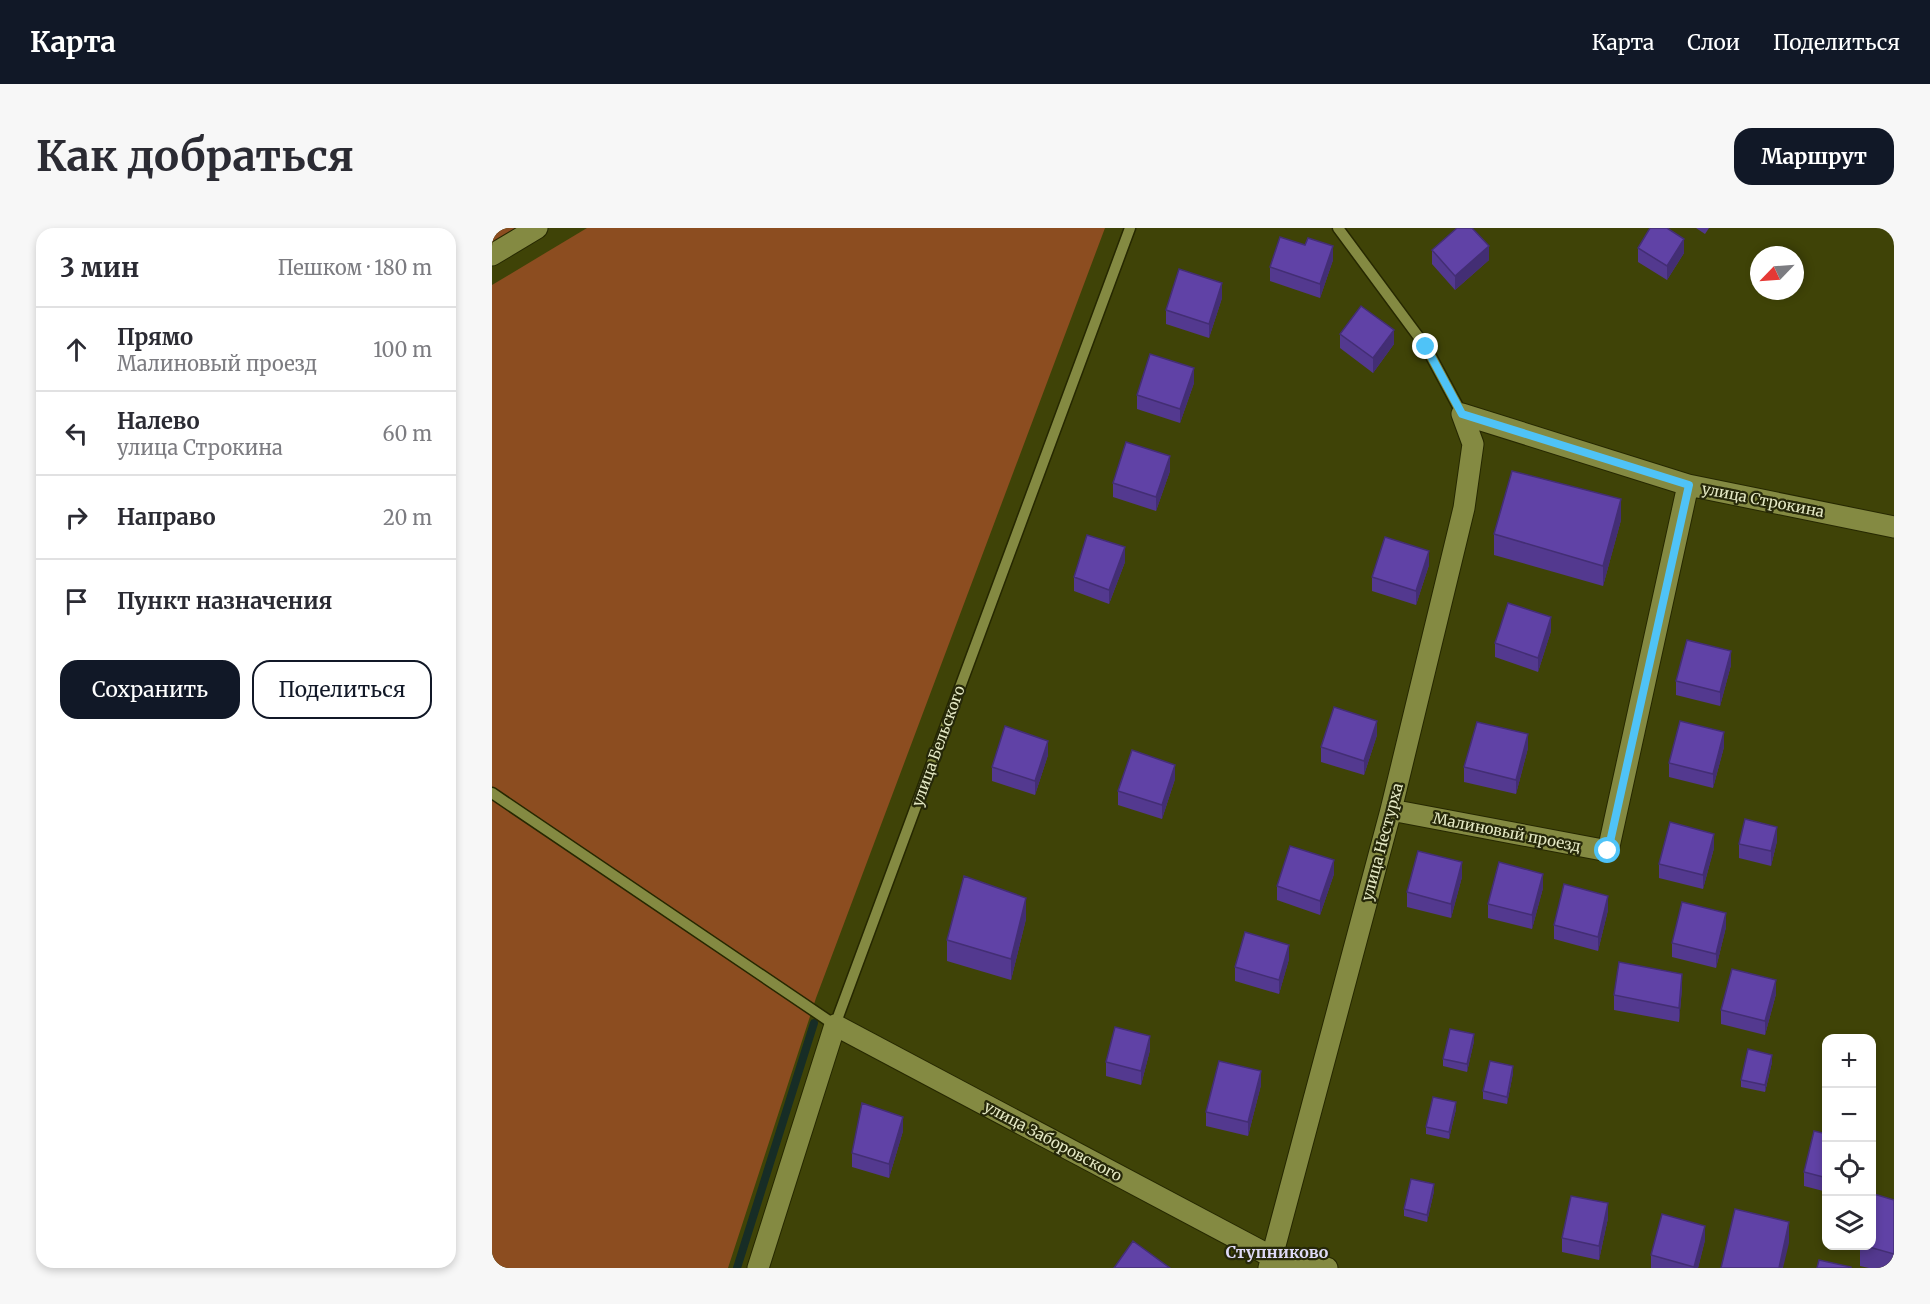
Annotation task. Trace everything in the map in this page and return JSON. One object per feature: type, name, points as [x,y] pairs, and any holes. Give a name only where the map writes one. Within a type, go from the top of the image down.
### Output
[{"type":"street","points":[[492,255],[537,228]]},
{"type":"street","name":"улица Строкина","points":[[1462,414],[1689,485],[1894,527]]},
{"type":"street","name":"улица Нестурха","points":[[1271,1262],[1390,810],[1464,508],[1473,444],[1462,414]]},
{"type":"street","name":"Малиновый проезд","points":[[1390,810],[1608,851],[1689,485]]},
{"type":"street","name":"улица Заборовского","points":[[835,1025],[1271,1262],[1327,1268]]},
{"type":"street","name":"улица Бельского","points":[[758,1268],[835,1025]]},
{"type":"lane","name":"улица Бельского","points":[[835,1025],[1130,228]]},
{"type":"lane","points":[[1338,228],[1426,347],[1462,414]]},
{"type":"lane","points":[[492,793],[835,1025]]},
{"type":"shaded area","points":[[492,228],[546,228],[492,261]]},
{"type":"shaded area","points":[[587,228],[1105,228],[816,998],[728,1268],[492,1268],[492,285]]},
{"type":"building","points":[[1457,228],[1472,228],[1489,246],[1455,276],[1432,250]]},
{"type":"building","points":[[1650,228],[1667,228],[1684,239],[1667,266],[1638,248]]},
{"type":"building","points":[[1280,237],[1305,245],[1308,238],[1333,246],[1320,284],[1270,267]]},
{"type":"building","points":[[1179,269],[1222,283],[1209,324],[1166,310]]},
{"type":"building","points":[[1361,306],[1394,330],[1373,358],[1340,334]]},
{"type":"building","points":[[1150,354],[1194,368],[1180,409],[1137,395]]},
{"type":"building","points":[[1126,442],[1170,456],[1156,497],[1113,483]]},
{"type":"building","points":[[1512,471],[1621,499],[1603,566],[1494,534]]},
{"type":"building","points":[[1087,535],[1125,547],[1109,590],[1074,577]]},
{"type":"building","points":[[1385,537],[1429,551],[1416,591],[1372,577]]},
{"type":"building","points":[[1508,603],[1551,617],[1538,658],[1495,643]]},
{"type":"building","points":[[1687,640],[1731,651],[1720,692],[1676,681]]},
{"type":"building","points":[[1334,707],[1377,721],[1364,761],[1321,747]]},
{"type":"building","points":[[1680,721],[1724,732],[1713,774],[1669,763]]},
{"type":"building","points":[[1477,722],[1528,734],[1516,780],[1464,767]]},
{"type":"building","points":[[1005,726],[1048,741],[1035,781],[992,767]]},
{"type":"building","points":[[1132,750],[1175,765],[1162,805],[1118,791]]},
{"type":"building","points":[[1745,819],[1777,827],[1771,851],[1739,844]]},
{"type":"building","points":[[1670,822],[1714,834],[1703,875],[1659,864]]},
{"type":"building","points":[[1290,846],[1334,860],[1320,901],[1277,886]]},
{"type":"building","points":[[1418,851],[1462,862],[1451,904],[1407,892]]},
{"type":"building","points":[[1499,862],[1543,874],[1532,915],[1488,904]]},
{"type":"building","points":[[964,876],[1026,898],[1011,959],[947,940]]},
{"type":"building","points":[[1564,884],[1608,896],[1598,937],[1554,925]]},
{"type":"building","points":[[1682,902],[1726,913],[1716,954],[1672,943]]},
{"type":"building","points":[[1245,932],[1289,945],[1279,980],[1235,967]]},
{"type":"building","points":[[1619,962],[1682,974],[1679,1008],[1614,995]]},
{"type":"building","points":[[1732,969],[1776,980],[1765,1021],[1721,1010]]},
{"type":"building","points":[[1115,1027],[1150,1036],[1141,1071],[1106,1062]]},
{"type":"building","points":[[1450,1029],[1474,1034],[1467,1064],[1443,1059]]},
{"type":"building","points":[[1748,1049],[1772,1055],[1765,1085],[1741,1080]]},
{"type":"building","points":[[1219,1061],[1261,1071],[1248,1122],[1206,1112]]},
{"type":"building","points":[[1490,1061],[1513,1066],[1507,1097],[1483,1091]]},
{"type":"building","points":[[1433,1097],[1456,1102],[1449,1132],[1426,1127]]},
{"type":"building","points":[[862,1103],[903,1117],[889,1164],[852,1153]]},
{"type":"building","points":[[1814,1131],[1822,1133],[1822,1177],[1804,1172]]},
{"type":"building","points":[[1411,1179],[1434,1184],[1427,1215],[1404,1209]]},
{"type":"building","points":[[1876,1195],[1894,1200],[1894,1254],[1876,1249]]},
{"type":"building","points":[[1571,1196],[1608,1203],[1599,1246],[1562,1238]]},
{"type":"building","points":[[1735,1209],[1789,1222],[1779,1268],[1721,1268]]},
{"type":"building","points":[[1662,1214],[1705,1226],[1694,1267],[1651,1255]]},
{"type":"building","points":[[1133,1241],[1170,1268],[1114,1268]]},
{"type":"building","points":[[1819,1260],[1851,1267],[1851,1268],[1817,1268]]},
{"type":"waterway","points":[[737,1268],[814,1023]]},
{"type":"district","name":"Ступниково","points":[[1277,1252]]},
{"type":"route","points":[[1426,347],[1462,414],[1689,485],[1608,851]]}]
